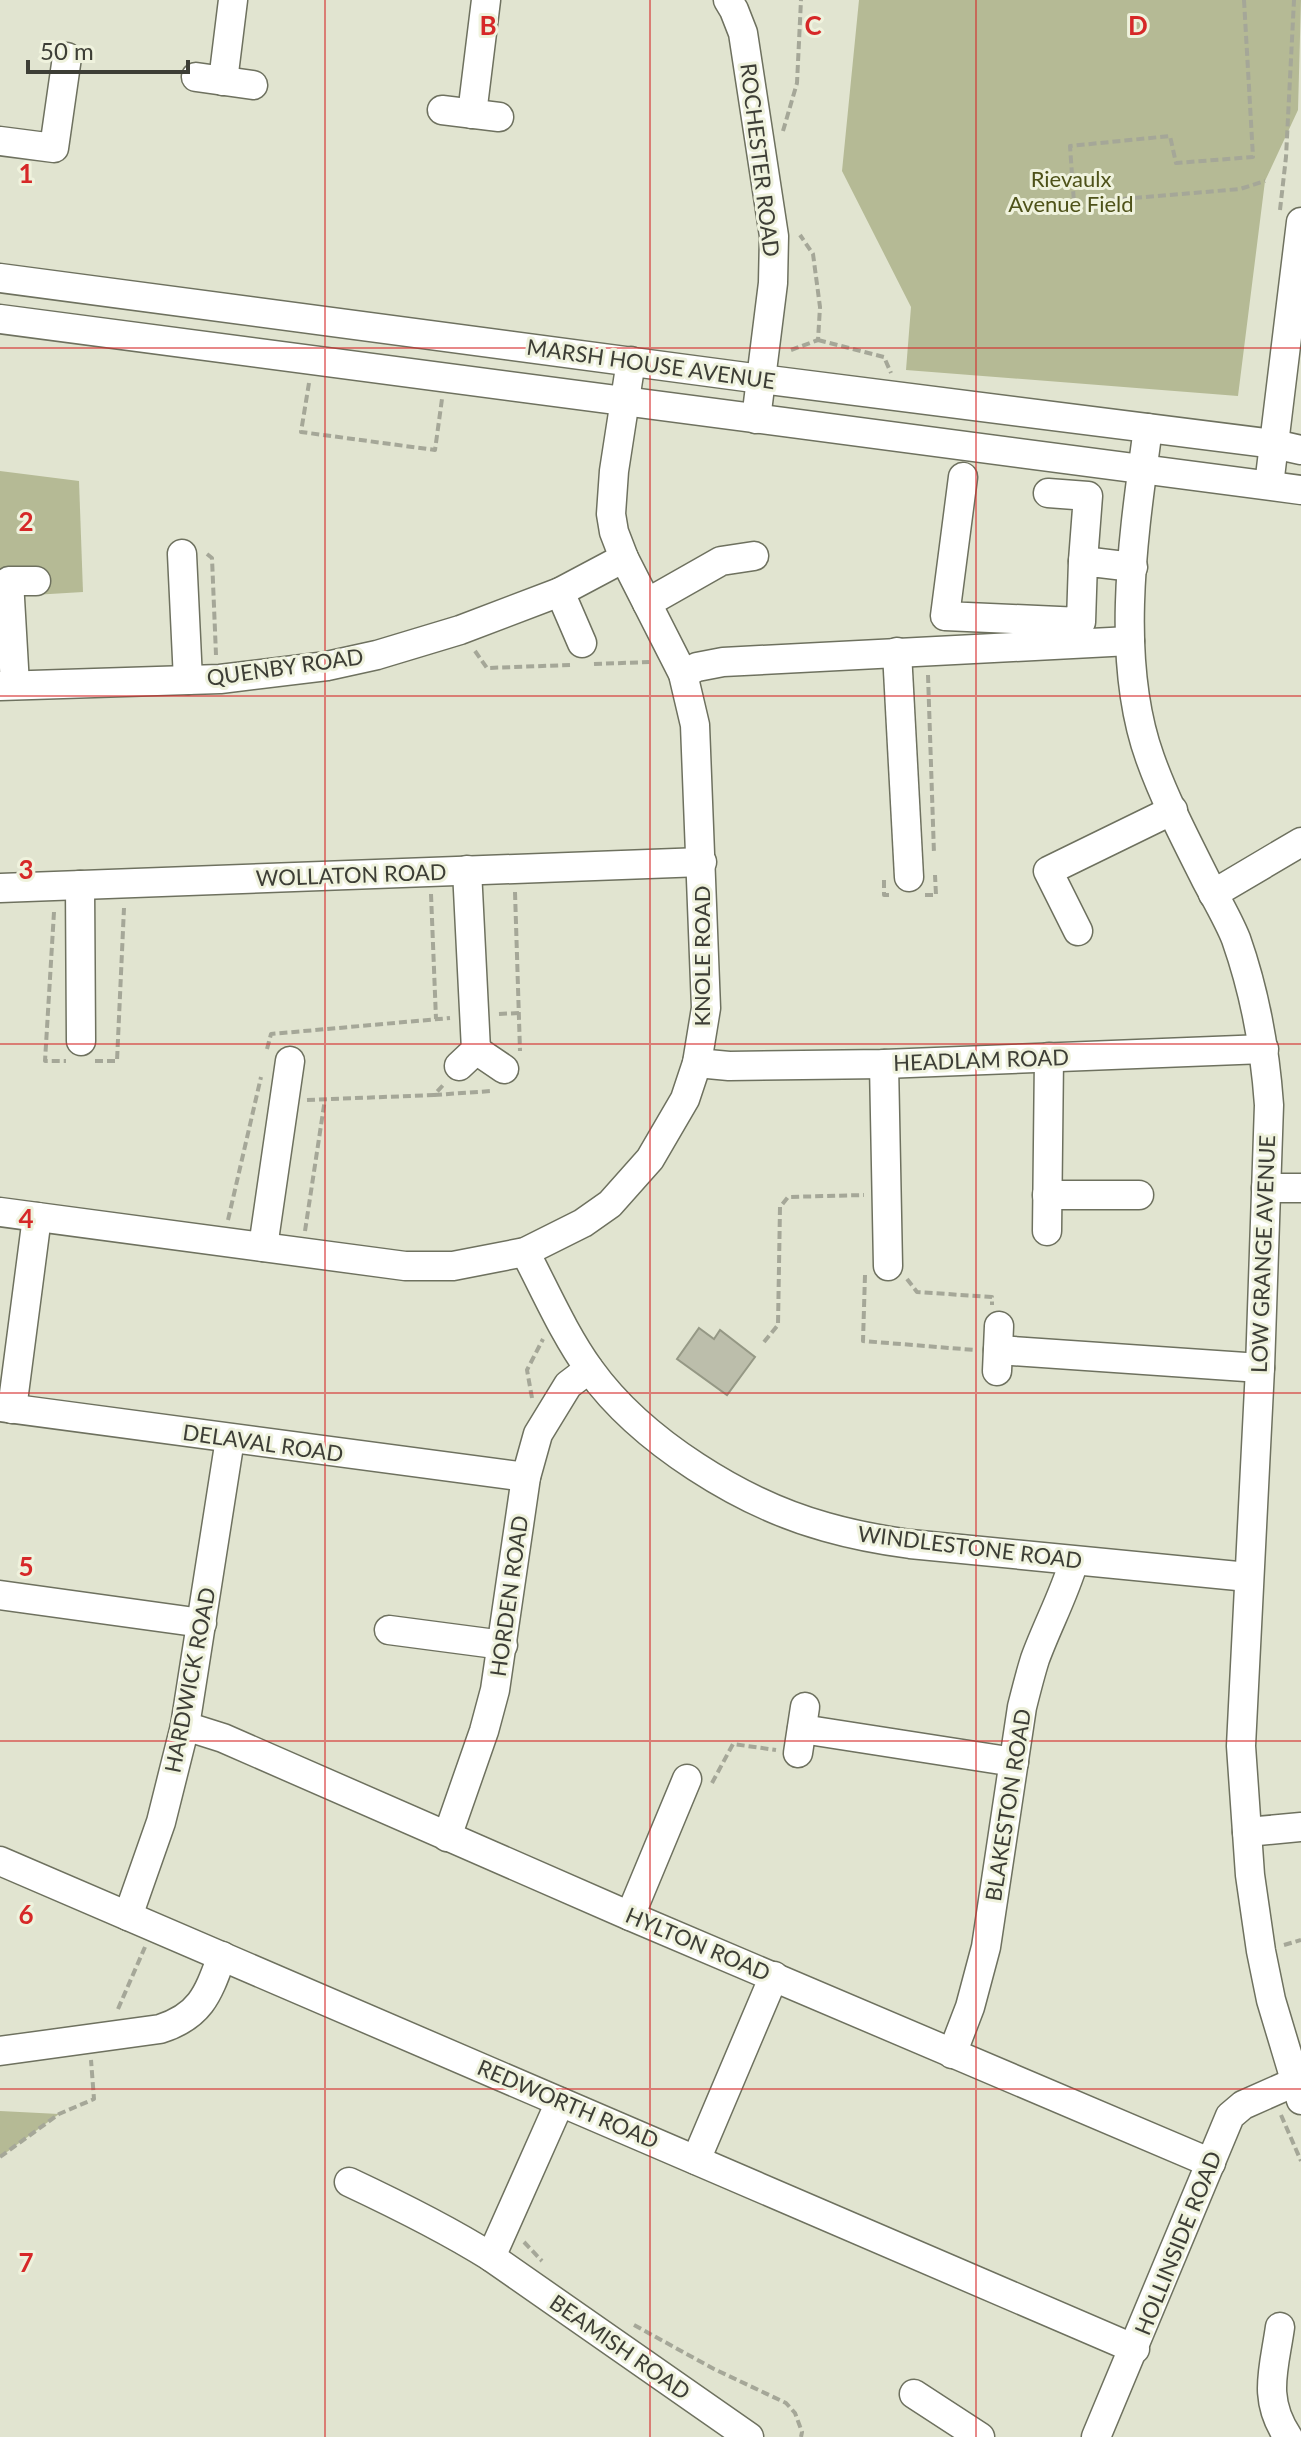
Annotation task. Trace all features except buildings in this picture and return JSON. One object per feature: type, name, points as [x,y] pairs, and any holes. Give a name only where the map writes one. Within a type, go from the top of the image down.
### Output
[{"type":"street","points":[[233,0],[209,79],[253,85]]},
{"type":"street","points":[[442,110],[486,116],[486,0]]},
{"type":"street","name":"ROCHESTER ROAD","points":[[728,0],[743,33],[774,236],[773,283],[756,419]]},
{"type":"street","points":[[0,141],[54,148],[67,57]]},
{"type":"street","points":[[1269,485],[1288,447],[1301,222]]},
{"type":"street","name":"MARSH HOUSE AVENUE","points":[[0,278],[631,361],[762,368],[893,395],[1288,447]]},
{"type":"street","name":"MARSH HOUSE AVENUE","points":[[0,319],[1301,490]]},
{"type":"street","name":"KNOLE ROAD","points":[[0,1212],[405,1266],[479,1263],[525,1252],[583,1223],[610,1204],[650,1159],[685,1099],[697,1063],[706,1008],[695,725],[680,667],[624,558],[614,532],[611,497],[631,361]]},
{"type":"street","name":"LOW GRANGE AVENUE","points":[[1148,428],[1129,609],[1135,698],[1149,757],[1235,937],[1256,1006],[1269,1105],[1260,1368],[1241,1746],[1261,1951],[1289,2091]]},
{"type":"street","points":[[963,477],[945,616],[1081,622],[1088,496],[1048,493]]},
{"type":"street","points":[[183,554],[188,680]]},
{"type":"street","points":[[647,603],[721,561],[754,556]]},
{"type":"street","name":"QUENBY ROAD","points":[[7,686],[217,679],[327,666],[377,655],[460,630],[560,592],[624,558]]},
{"type":"street","points":[[1083,561],[1133,567]]},
{"type":"street","points":[[7,686],[9,581],[36,581]]},
{"type":"street","points":[[560,592],[582,643]]},
{"type":"street","points":[[680,667],[723,662],[1130,641]]},
{"type":"street","points":[[897,652],[909,878]]},
{"type":"street","points":[[1078,931],[1048,871],[1173,810]]},
{"type":"street","points":[[1213,894],[1301,842]]},
{"type":"street","name":"WOLLATON ROAD","points":[[0,888],[702,862]]},
{"type":"street","points":[[467,870],[475,1016],[468,1058],[506,1073]]},
{"type":"street","points":[[72,1050],[80,885]]},
{"type":"street","name":"HEADLAM ROAD","points":[[697,1063],[729,1066],[884,1064],[1264,1049]]},
{"type":"street","points":[[1047,1231],[1049,1057]]},
{"type":"street","points":[[263,1247],[283,1101],[273,1061]]},
{"type":"street","points":[[884,1064],[887,1272]]},
{"type":"street","points":[[1266,1188],[1301,1188]]},
{"type":"street","points":[[1047,1195],[1139,1195]]},
{"type":"street","points":[[6,1408],[37,1217]]},
{"type":"street","name":"WINDLESTONE ROAD","points":[[525,1252],[589,1369],[634,1421],[693,1465],[781,1511],[823,1527],[865,1537],[1248,1577]]},
{"type":"street","points":[[998,1350],[1260,1368]]},
{"type":"street","name":"HORDEN ROAD","points":[[447,1837],[495,1690],[526,1477],[542,1427],[568,1385],[589,1369]]},
{"type":"street","name":"DELAVAL ROAD","points":[[6,1408],[526,1477]]},
{"type":"street","name":"HARDWICK ROAD","points":[[141,1921],[185,1726],[230,1439]]},
{"type":"street","name":"BLAKESTON ROAD","points":[[952,2054],[970,2007],[986,1947],[1022,1707],[1035,1659],[1068,1584],[1074,1561]]},
{"type":"street","points":[[0,1595],[202,1623]]},
{"type":"street","points":[[389,1631],[503,1645]]},
{"type":"street","name":"HYLTON ROAD","points":[[185,1726],[223,1738],[630,1916],[1211,2163]]},
{"type":"street","points":[[802,1729],[1014,1762]]},
{"type":"street","points":[[630,1916],[681,1777]]},
{"type":"street","points":[[1247,1832],[1301,1827]]},
{"type":"street","name":"REDWORTH ROAD","points":[[0,1861],[1135,2349]]},
{"type":"street","points":[[0,2051],[160,2029],[188,2017],[198,2008],[209,1990],[222,1956]]},
{"type":"street","points":[[696,2160],[774,1976]]},
{"type":"street","name":"HOLLINSIDE ROAD","points":[[1096,2437],[1230,2116],[1243,2105],[1289,2091]]},
{"type":"street","points":[[491,2257],[560,2102]]},
{"type":"street","name":"BEAMISH ROAD","points":[[343,2181],[401,2206],[462,2238],[749,2437]]},
{"type":"street","points":[[1280,2327],[1270,2394],[1276,2419],[1288,2437]]},
{"type":"street","points":[[914,2394],[980,2437]]},
{"type":"path","points":[[759,140],[775,138],[785,129],[797,83],[801,0]]},
{"type":"path","points":[[1244,0],[1253,157],[1176,163],[1170,136],[1070,146],[1074,203],[1240,189],[1265,181]]},
{"type":"path","points":[[771,213],[787,218],[813,254],[820,307],[818,340]]},
{"type":"path","points":[[762,368],[788,361],[791,348],[818,340],[884,357],[891,369],[893,395]]},
{"type":"path","points":[[313,360],[301,432],[435,450],[445,377]]},
{"type":"path","points":[[183,554],[212,558],[217,679]]},
{"type":"path","points":[[460,630],[487,668],[680,667]]},
{"type":"path","points":[[283,1101],[434,1095],[506,1073],[519,1013],[514,869]]},
{"type":"path","points":[[430,872],[436,1019]]},
{"type":"path","points":[[222,1242],[273,1061],[271,1034],[519,1013]]},
{"type":"path","points":[[434,1095],[468,1058]]},
{"type":"path","points":[[302,1252],[325,1099]]},
{"type":"path","points":[[764,1342],[778,1325],[780,1207],[788,1197],[887,1195]]},
{"type":"path","points":[[887,1272],[917,1292],[992,1297],[991,1323],[998,1350],[863,1341],[864,1275],[887,1272]]},
{"type":"path","points":[[542,1427],[533,1404],[527,1370],[543,1338]]},
{"type":"path","points":[[681,1777],[710,1787],[733,1744],[802,1729]]},
{"type":"path","points":[[0,2157],[59,2114],[94,2099],[98,2038],[141,1921]]},
{"type":"path","points":[[1289,2091],[1301,2161]]},
{"type":"path","points":[[503,2231],[518,2236],[548,2268]]},
{"type":"path","points":[[621,2318],[714,2369],[786,2403],[795,2413],[801,2437]]},
{"type":"green space","name":"Rievaulx Avenue Field","points":[[859,0],[1301,0],[1298,110],[1265,181],[1238,396],[906,370],[911,307],[842,171]]},
{"type":"green space","points":[[0,471],[79,481],[83,592],[0,597]]},
{"type":"green space","points":[[0,2111],[59,2114],[0,2157]]}]
